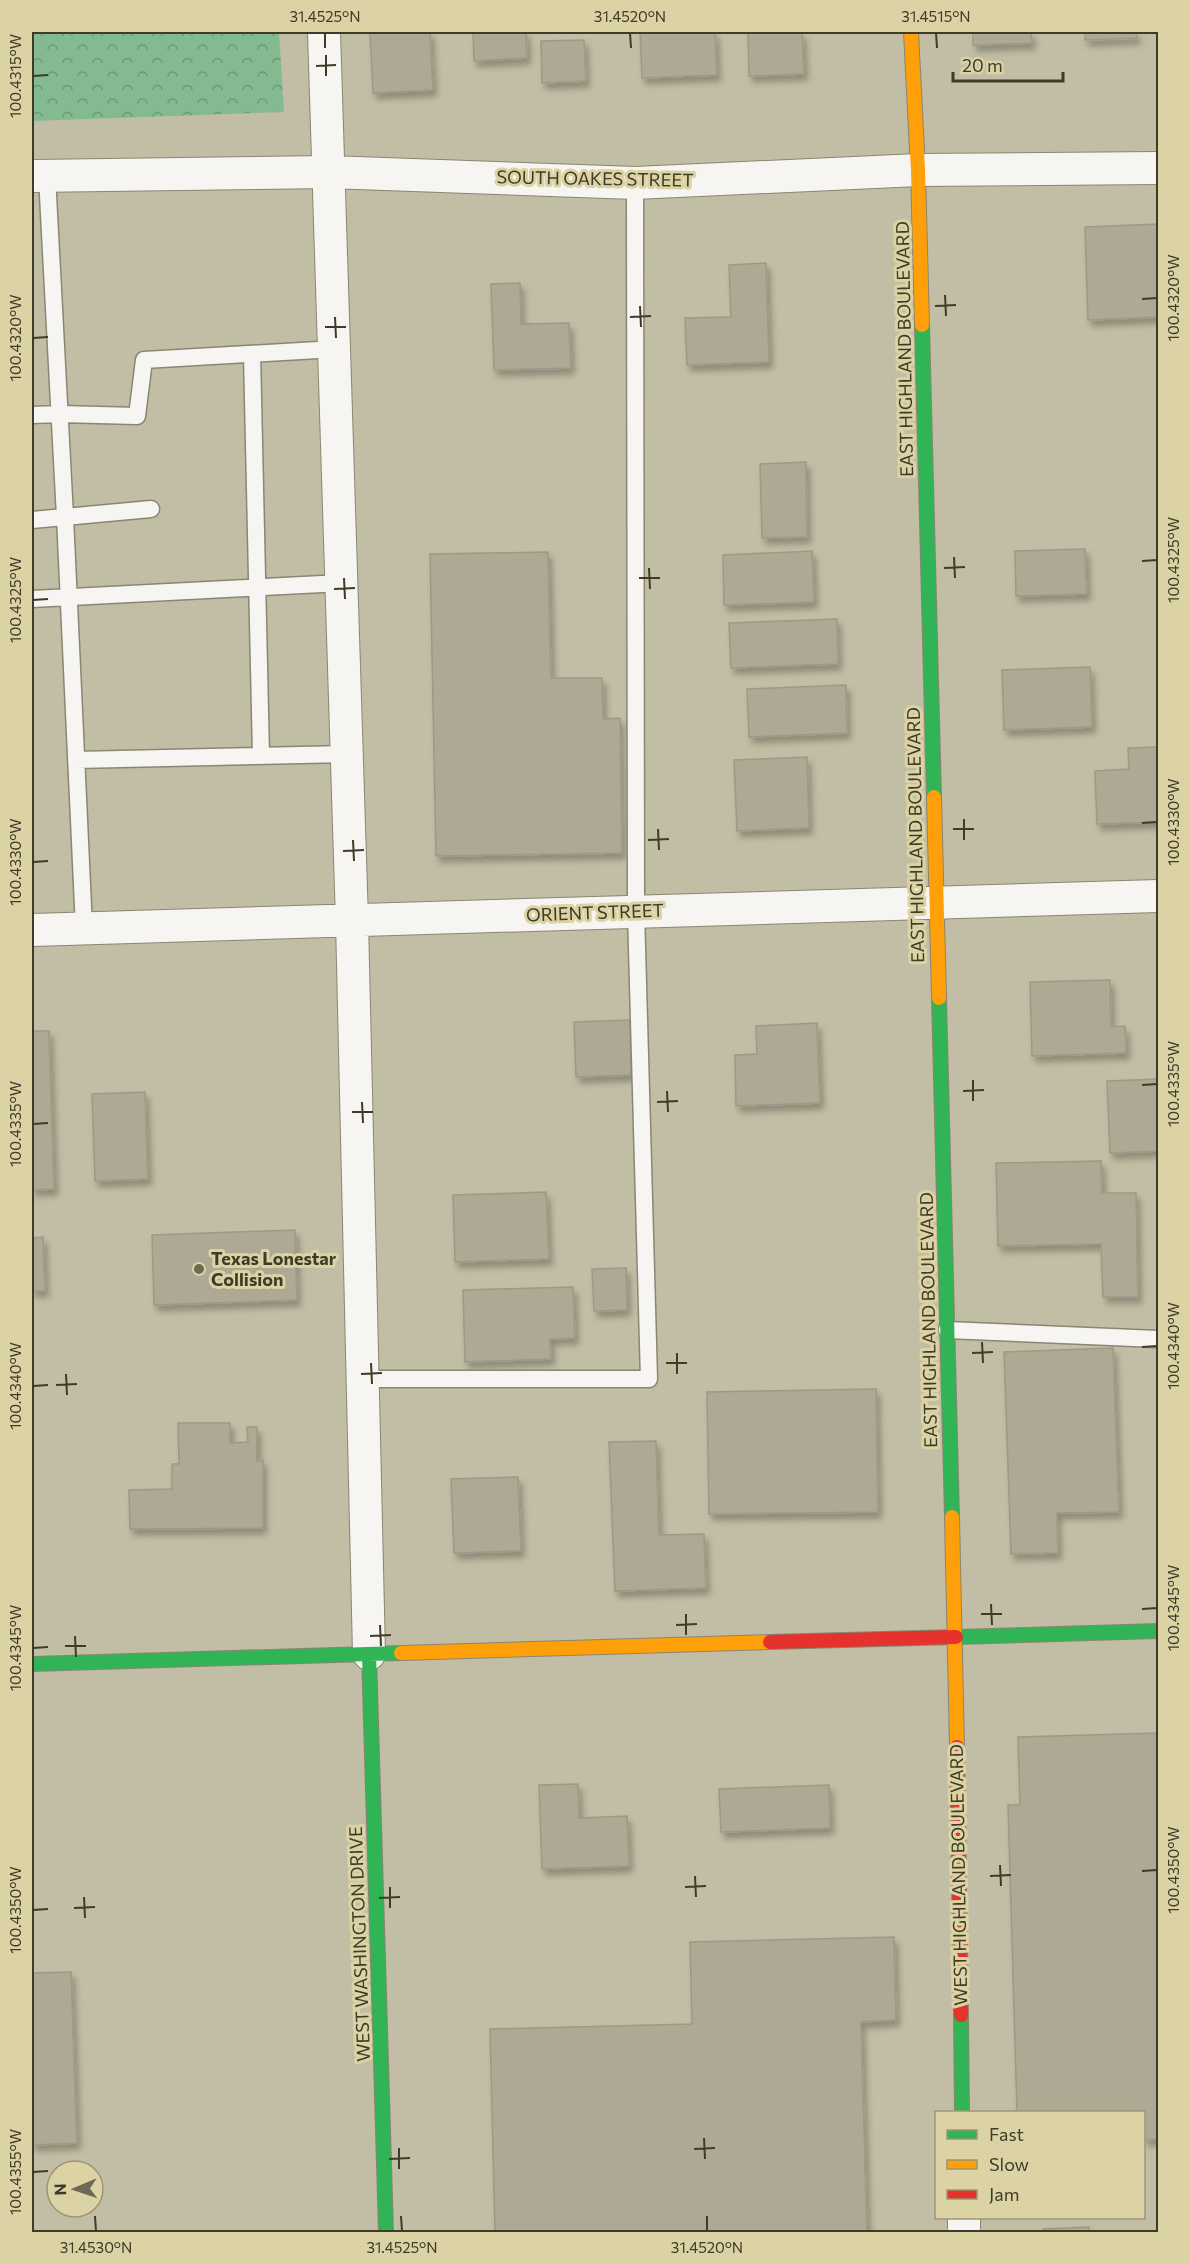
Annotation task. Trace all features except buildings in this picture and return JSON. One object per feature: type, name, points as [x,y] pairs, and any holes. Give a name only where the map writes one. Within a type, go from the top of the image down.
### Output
[{"type":"street","points":[[324,32],[352,921],[369,1654]]},
{"type":"street","name":"EAST HIGHLAND BOULEVARD","points":[[911,32],[918,170],[955,1637]]},
{"type":"street","name":"SOUTH OAKES STREET","points":[[39,176],[329,172],[634,183],[918,170],[1158,168]]},
{"type":"street","name":"ORIENT STREET","points":[[32,930],[1158,896]]},
{"type":"street","points":[[32,1664],[1158,1631]]},
{"type":"street","name":"WEST HIGHLAND BOULEVARD","points":[[955,1637],[962,2111]]},
{"type":"street","name":"WEST WASHINGTON DRIVE","points":[[369,1654],[386,2232]]},
{"type":"lane","points":[[39,176],[60,414],[84,928]]},
{"type":"lane","points":[[362,1379],[649,1379],[636,912],[634,183]]},
{"type":"lane","points":[[32,416],[60,414],[136,416],[144,360],[335,349]]},
{"type":"lane","points":[[252,354],[261,756]]},
{"type":"lane","points":[[32,520],[151,509]]},
{"type":"lane","points":[[32,598],[342,582]]},
{"type":"lane","points":[[76,760],[347,754]]},
{"type":"lane","points":[[947,1330],[1158,1339]]},
{"type":"green space","points":[[32,32],[279,32],[284,112],[32,121]]},
{"type":"traffic: fast","points":[[922,325],[934,797]]},
{"type":"traffic: fast","points":[[939,998],[952,1517]]},
{"type":"traffic: fast","points":[[956,1637],[1158,1631]]},
{"type":"traffic: fast","points":[[32,1664],[401,1653]]},
{"type":"traffic: fast","points":[[369,1654],[386,2232]]},
{"type":"traffic: fast","points":[[961,2015],[962,2111]]},
{"type":"traffic: slow","points":[[911,32],[918,170],[922,325]]},
{"type":"traffic: slow","points":[[934,797],[939,998]]},
{"type":"traffic: slow","points":[[952,1517],[957,1747]]},
{"type":"traffic: slow","points":[[401,1653],[770,1642]]},
{"type":"traffic: jam","points":[[770,1642],[956,1637]]},
{"type":"traffic: jam","points":[[957,1747],[961,2015]]},
{"type":"place","name":"Texas Lonestar Collision","points":[[199,1269]]}]
